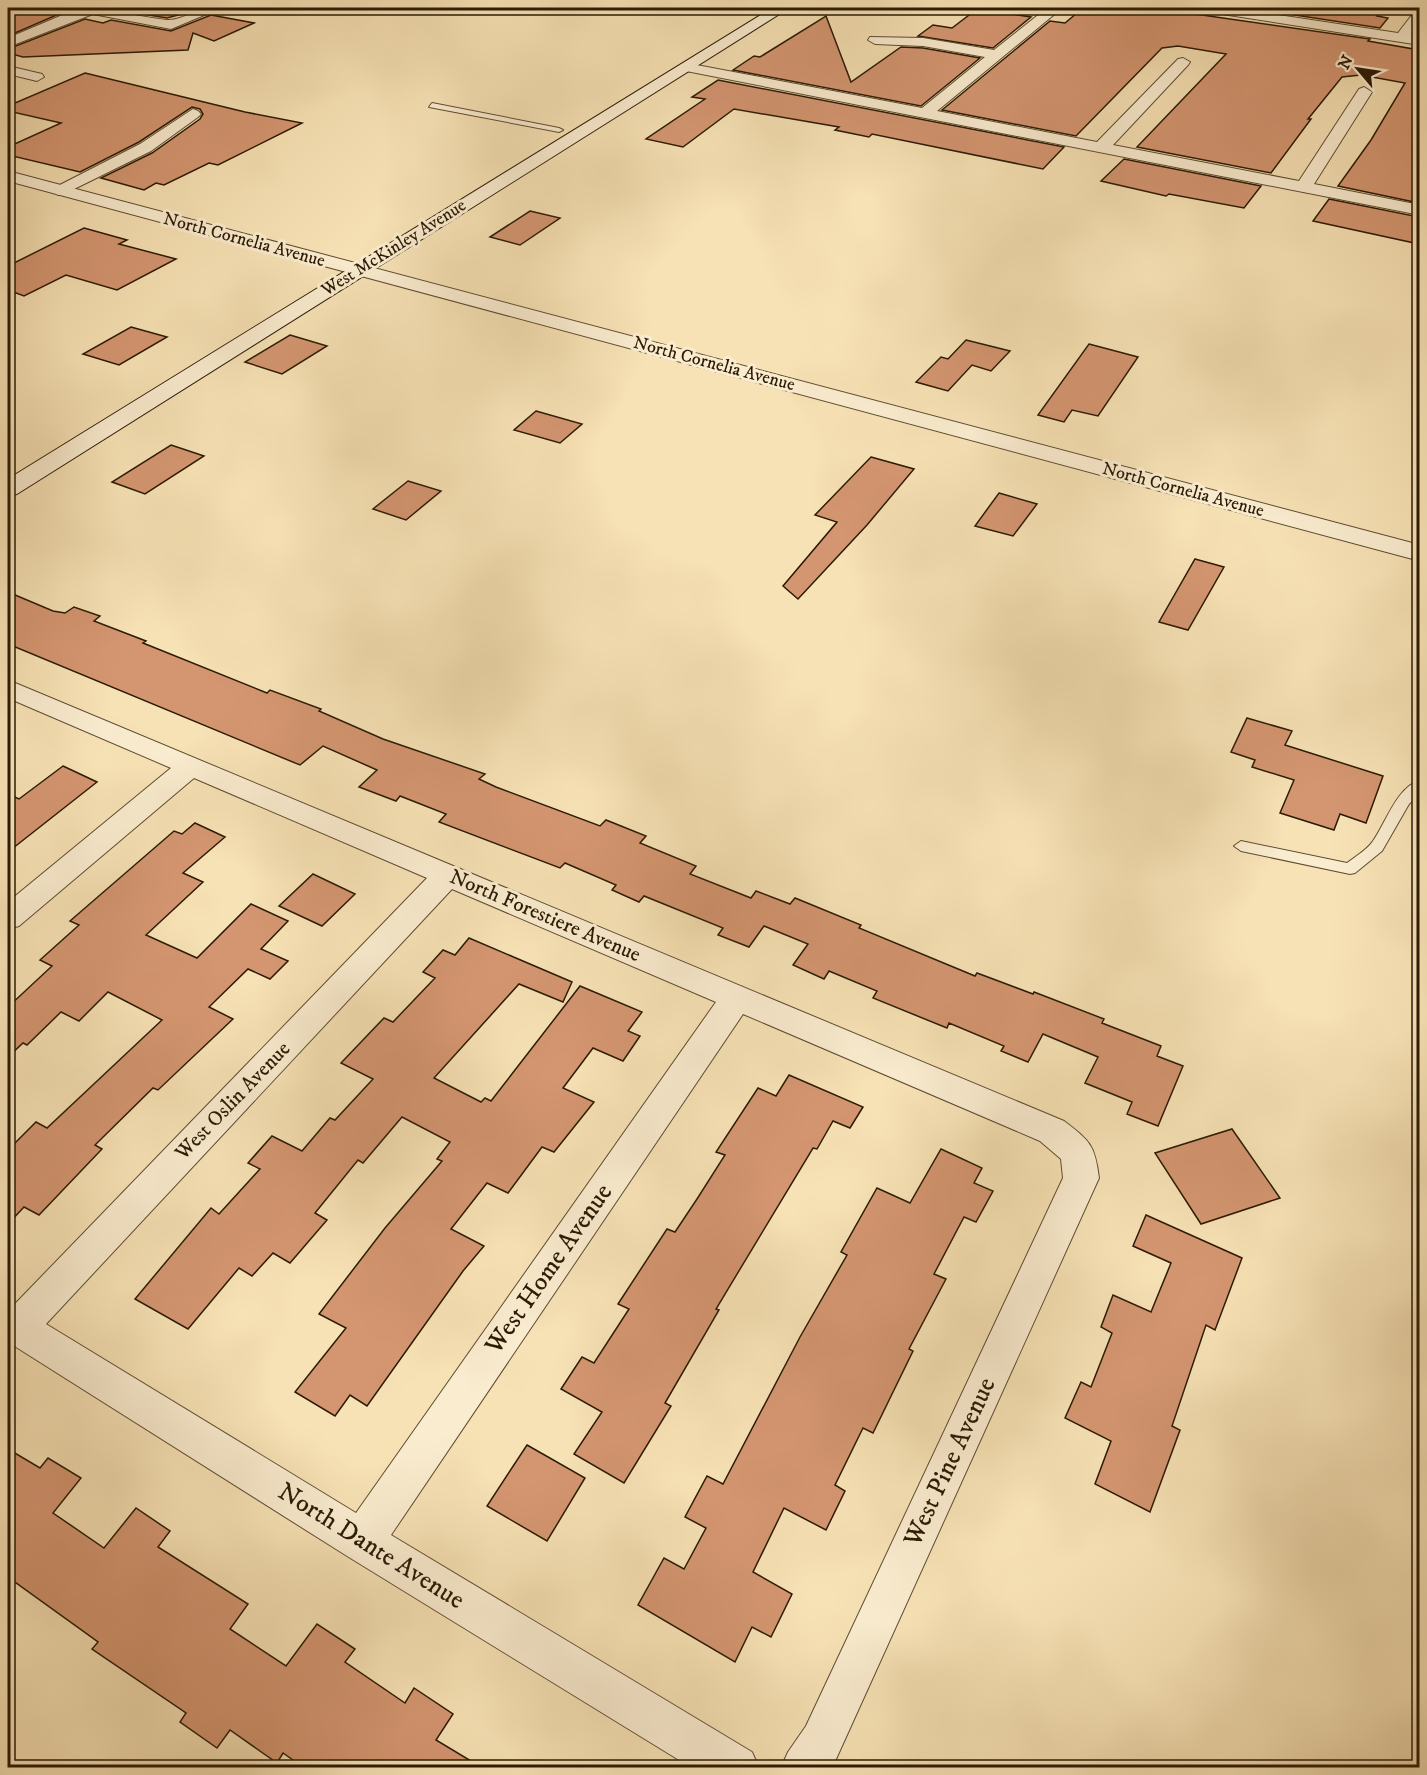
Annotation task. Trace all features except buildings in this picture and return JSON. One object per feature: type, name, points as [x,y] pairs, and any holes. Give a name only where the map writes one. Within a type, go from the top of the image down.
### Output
[{"type":"main road","name":"West McKinley Avenue","points":[[8,489],[559,130],[758,8]]},
{"type":"main road","name":"West McKinley Avenue","points":[[8,468],[686,68],[782,8]]},
{"type":"main road","name":"North Cornelia Avenue","points":[[8,177],[1419,553]]},
{"type":"street","points":[[8,43],[88,8],[171,25],[214,8]]},
{"type":"street","points":[[924,114],[1053,8]]},
{"type":"street","points":[[1209,8],[1235,9],[1419,41]]},
{"type":"street","points":[[1402,38],[1419,14]]},
{"type":"street","points":[[875,40],[923,42],[996,55]]},
{"type":"street","points":[[1101,148],[1184,62]]},
{"type":"street","points":[[686,68],[1419,210]]},
{"type":"street","points":[[8,70],[37,77]]},
{"type":"street","points":[[1303,188],[1364,92]]},
{"type":"street","points":[[58,190],[139,151],[168,134],[193,114]]},
{"type":"street","name":"North Forestiere Avenue","points":[[8,688],[1052,1131],[1078,1152]]},
{"type":"street","points":[[8,918],[191,766]]},
{"type":"street","name":"West Oslin Avenue","points":[[13,1324],[448,874]]},
{"type":"street","name":"West Home Avenue","points":[[362,1541],[737,997]]},
{"type":"street","name":"West Pine Avenue","points":[[804,1767],[822,1742],[1081,1178],[1078,1152]]},
{"type":"street","name":"North Dante Avenue","points":[[13,1324],[362,1541],[736,1767]]},
{"type":"lane","points":[[432,105],[559,130]]},
{"type":"lane","points":[[1241,846],[1350,869],[1377,847],[1404,801],[1419,785]]}]
